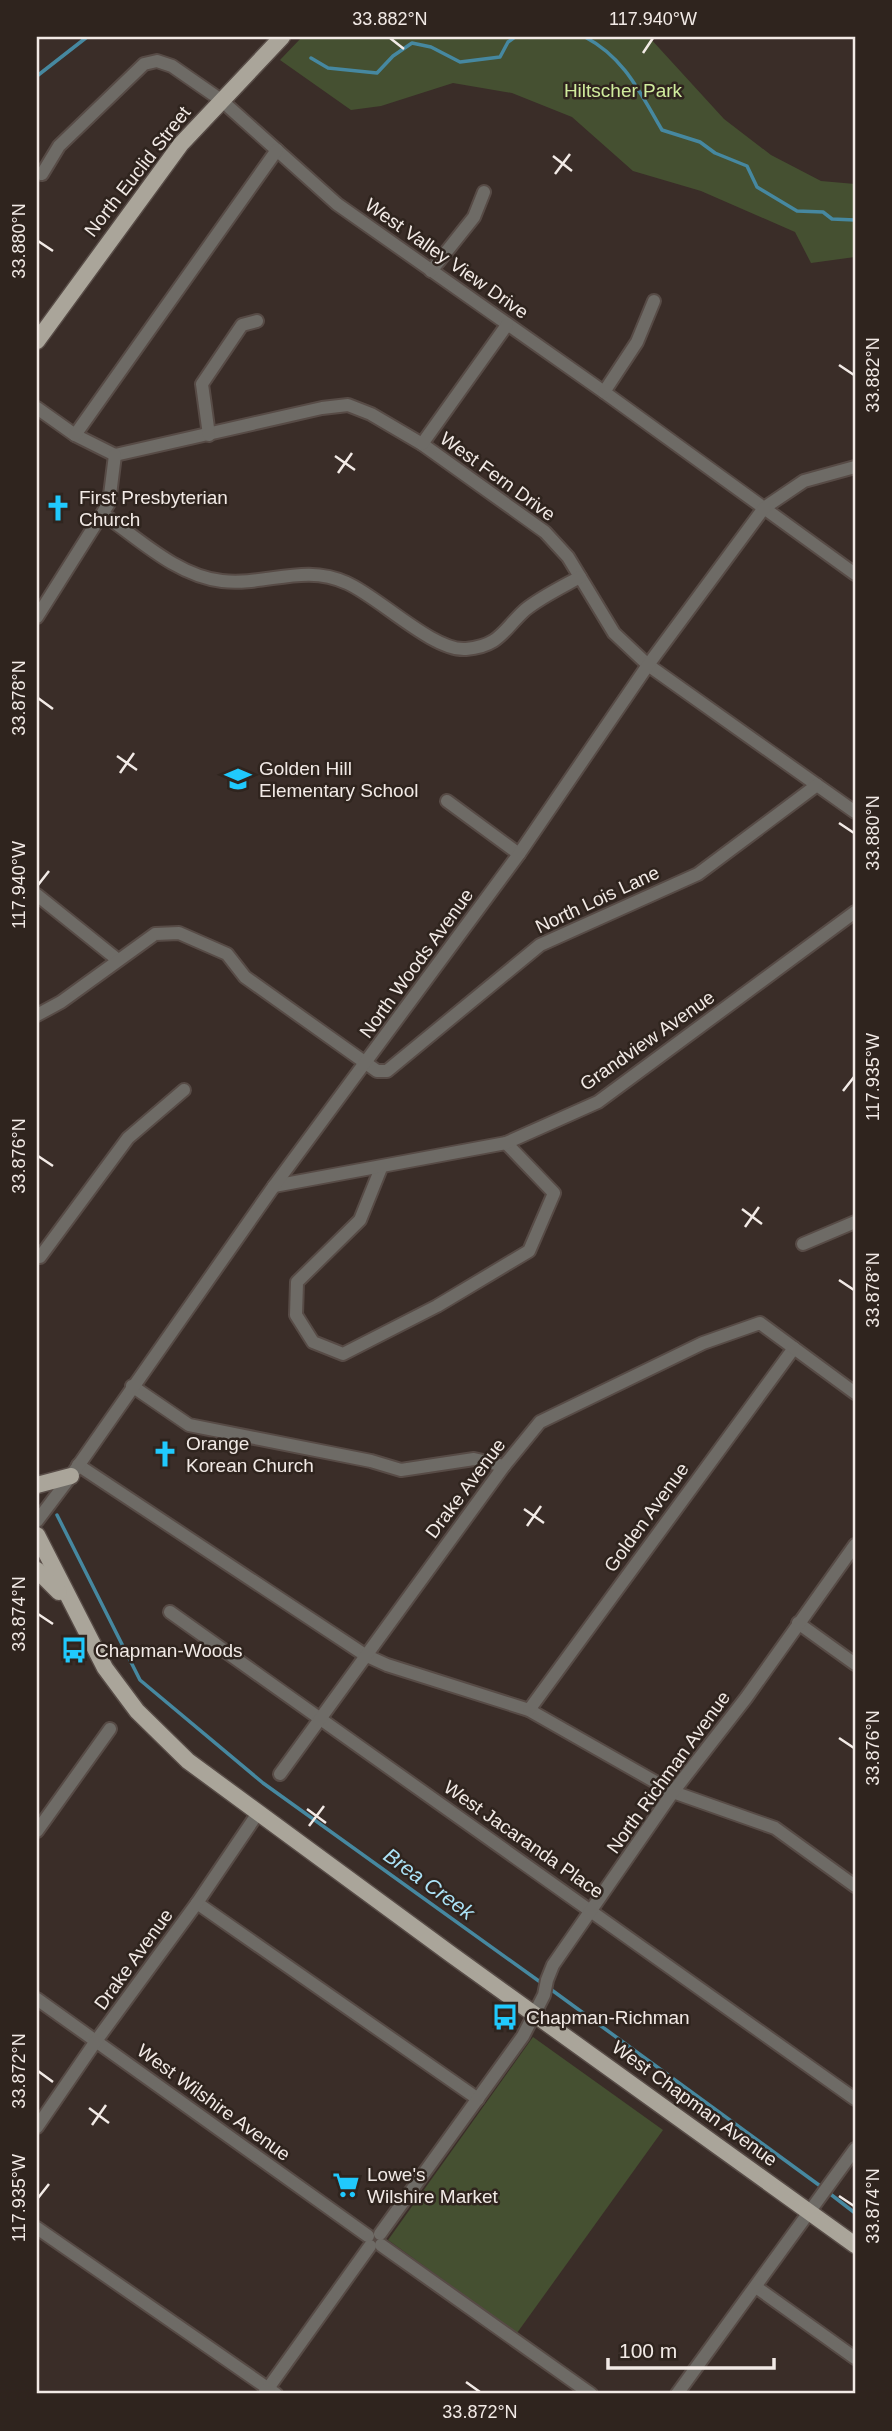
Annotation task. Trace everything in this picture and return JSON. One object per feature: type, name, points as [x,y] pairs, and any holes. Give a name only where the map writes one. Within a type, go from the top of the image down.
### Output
[{"type":"main road","name":"North Euclid Street","points":[[37,341],[43,321],[162,167],[282,37]]},
{"type":"main road","points":[[37,1485],[74,1470]]},
{"type":"main road","name":"West Chapman Avenue","points":[[37,1535],[105,1668],[137,1712],[200,1772],[855,2245]]},
{"type":"main road","points":[[37,1570],[72,1606]]},
{"type":"street","name":"West Valley View Drive","points":[[43,174],[59,146],[144,64],[157,61],[172,66],[221,100],[337,204],[604,392],[855,574]]},
{"type":"street","points":[[75,435],[277,150]]},
{"type":"street","points":[[431,271],[474,217],[484,192]]},
{"type":"street","points":[[604,392],[636,342],[654,301]]},
{"type":"street","points":[[209,435],[202,384],[242,325],[257,321]]},
{"type":"street","points":[[422,444],[507,325]]},
{"type":"street","name":"West Fern Drive","points":[[115,455],[322,408],[348,405],[371,414],[422,444],[545,532],[568,557],[614,633],[648,665],[855,813]]},
{"type":"street","points":[[37,408],[75,435],[115,455],[108,503],[103,514],[37,617]]},
{"type":"street","name":"North Woods Avenue","points":[[37,1521],[274,1186],[519,855],[648,665],[764,508],[804,481],[855,467]]},
{"type":"street","points":[[103,514],[178,566],[204,578],[225,582],[311,573],[332,576],[366,592],[434,640],[449,648],[464,650],[489,645],[525,611],[580,577]]},
{"type":"street","name":"North Lois Lane","points":[[366,1063],[377,1071],[387,1071],[540,945],[698,874],[817,785]]},
{"type":"street","points":[[447,801],[519,855]]},
{"type":"street","points":[[37,895],[118,960]]},
{"type":"street","name":"Grandview Avenue","points":[[274,1186],[506,1143],[598,1102],[855,912]]},
{"type":"street","points":[[37,1015],[61,1002],[155,933],[179,933],[227,954],[245,977],[366,1063]]},
{"type":"street","points":[[37,1254],[40,1257],[128,1138],[184,1090]]},
{"type":"street","points":[[381,1168],[360,1220],[296,1282],[296,1315],[313,1342],[343,1354],[437,1306],[529,1251],[554,1193],[506,1143]]},
{"type":"street","points":[[803,1244],[855,1222]]},
{"type":"street","name":"Drake Avenue","points":[[281,1773],[504,1466],[540,1422],[703,1343],[760,1323],[794,1348]]},
{"type":"street","points":[[794,1348],[855,1393]]},
{"type":"street","name":"Golden Avenue","points":[[529,1710],[794,1348]]},
{"type":"street","points":[[132,1386],[189,1425],[371,1461],[401,1470],[474,1459],[504,1466]]},
{"type":"street","points":[[74,1470],[365,1655],[387,1665],[529,1710],[673,1792],[775,1828],[855,1886]]},
{"type":"street","name":"North Richman Avenue","points":[[269,2392],[523,2036],[544,1995],[553,1965],[673,1792],[746,1698],[855,1545]]},
{"type":"street","name":"West Jacaranda Place","points":[[170,1612],[855,2099]]},
{"type":"street","points":[[798,1623],[855,1664]]},
{"type":"street","points":[[37,1831],[110,1729]]},
{"type":"street","name":"Drake Avenue","points":[[37,2127],[258,1813]]},
{"type":"street","points":[[197,1903],[478,2099]]},
{"type":"street","name":"West Wilshire Avenue","points":[[37,1999],[591,2394]]},
{"type":"street","points":[[677,2394],[855,2148]]},
{"type":"street","points":[[37,2228],[269,2392]]},
{"type":"street","points":[[756,2287],[855,2358]]},
{"type":"green space","name":"Hiltscher Park","points":[[302,37],[649,37],[724,119],[771,155],[821,181],[855,184],[855,257],[811,263],[795,232],[701,191],[633,171],[572,117],[512,93],[453,83],[381,106],[351,110],[280,60]]},
{"type":"green space","points":[[533,2037],[663,2130],[517,2333],[388,2240]]},
{"type":"waterway","points":[[37,76],[87,37]]},
{"type":"waterway","points":[[311,58],[328,68],[377,73],[393,56],[412,43],[431,47],[460,62],[500,57],[508,42],[515,37]]},
{"type":"waterway","points":[[585,37],[611,55],[621,66],[639,90],[662,130],[700,142],[715,153],[747,166],[757,187],[797,211],[823,212],[832,219],[855,220]]},
{"type":"waterway","name":"Brea Creek","points":[[57,1515],[140,1680],[263,1783],[543,1984]]},
{"type":"waterway","name":"Brea Creek","points":[[549,1988],[823,2188]]},
{"type":"waterway","name":"Brea Creek","points":[[829,2193],[855,2213]]},
{"type":"place","name":"First Presbyterian Church","points":[[58,508]]},
{"type":"place","name":"Golden Hill Elementary School","points":[[238,779]]},
{"type":"place","name":"Orange Korean Church","points":[[165,1454]]},
{"type":"place","name":"Chapman-Woods","points":[[74,1650]]},
{"type":"place","name":"Chapman-Richman","points":[[505,2017]]},
{"type":"place","name":"Lowe's Wilshire Market","points":[[346,2185]]}]
